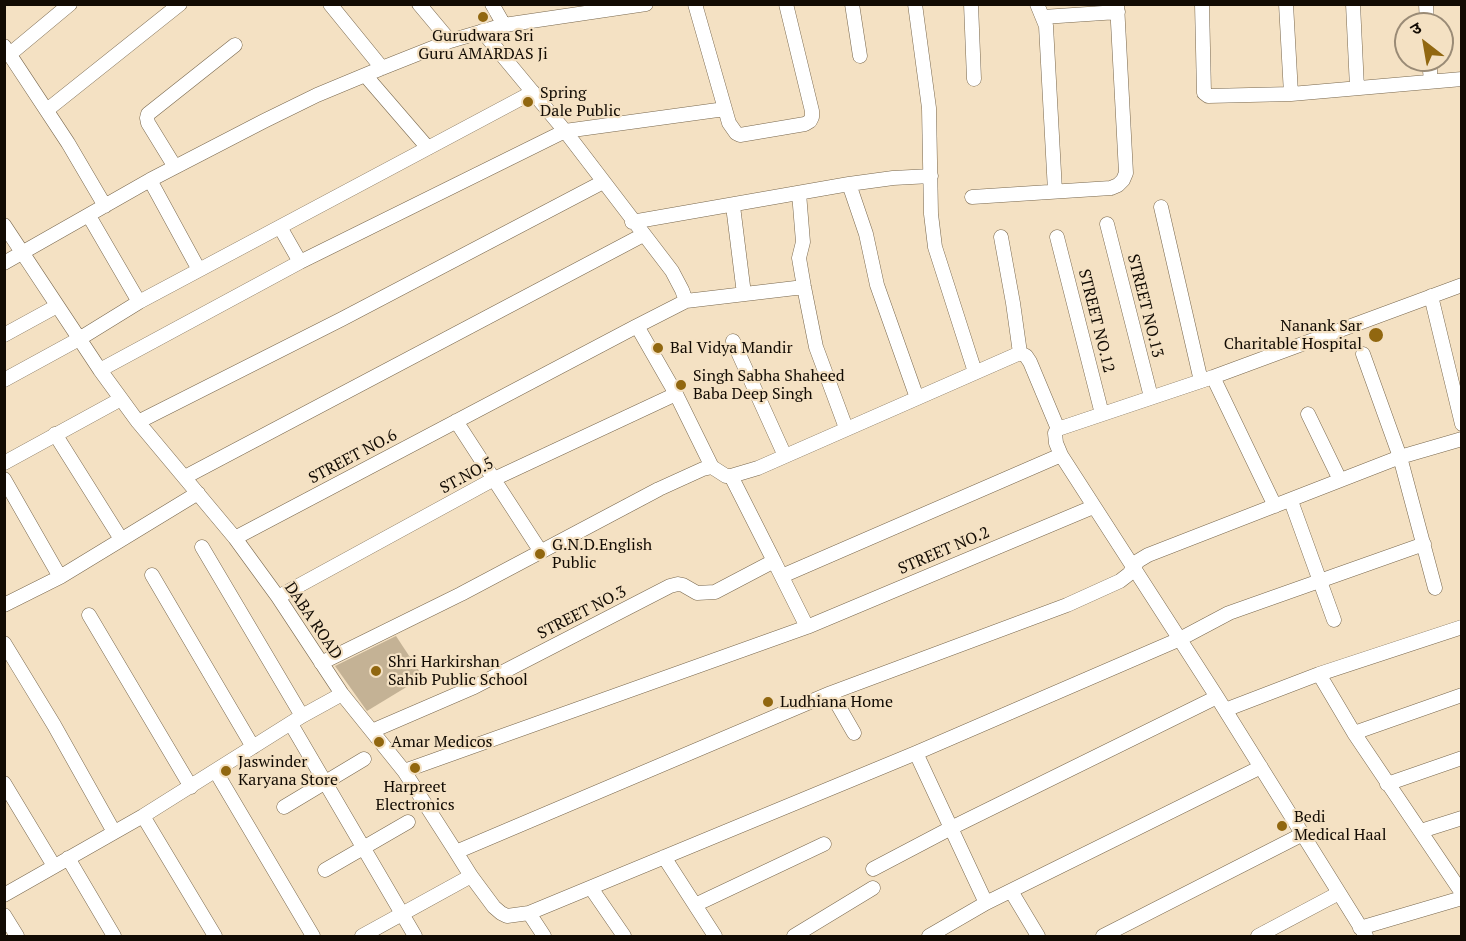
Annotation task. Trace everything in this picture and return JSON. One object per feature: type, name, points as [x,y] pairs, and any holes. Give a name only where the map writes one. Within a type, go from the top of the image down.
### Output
[{"type":"street","points":[[70,4],[7,50],[47,110],[105,206]]},
{"type":"street","points":[[47,110],[180,4]]},
{"type":"street","points":[[330,4],[382,68]]},
{"type":"street","points":[[419,4],[450,41]]},
{"type":"street","points":[[492,4],[504,25]]},
{"type":"street","points":[[4,263],[150,180],[264,121],[382,68],[450,41],[504,25],[646,4]]},
{"type":"street","points":[[695,4],[725,109],[732,129],[740,135],[806,124],[810,121],[812,111],[786,4]]},
{"type":"street","points":[[852,4],[860,56]]},
{"type":"street","points":[[915,4],[929,108],[935,247],[975,372]]},
{"type":"street","points":[[971,4],[974,79]]},
{"type":"street","points":[[1202,4],[1204,93],[1211,97],[1291,94],[1461,79]]},
{"type":"street","points":[[1286,4],[1291,94]]},
{"type":"street","points":[[1353,4],[1357,88]]},
{"type":"street","points":[[972,197],[1111,188],[1123,180],[1126,173],[1117,8],[1040,11],[1046,30],[1055,191]]},
{"type":"street","points":[[482,31],[565,131],[632,222],[672,271],[686,301],[804,287]]},
{"type":"street","points":[[175,167],[148,123],[148,114],[235,45]]},
{"type":"street","points":[[1430,72],[1431,81]]},
{"type":"street","points":[[365,75],[428,148]]},
{"type":"street","points":[[4,380],[79,339],[139,302],[533,92]]},
{"type":"street","points":[[100,370],[300,262],[565,131],[725,109]]},
{"type":"street","points":[[632,222],[849,184],[931,176]]},
{"type":"street","points":[[150,180],[199,270]]},
{"type":"street","points":[[138,422],[342,320],[603,182]]},
{"type":"street","points":[[849,184],[866,234],[877,285],[917,398]]},
{"type":"street","points":[[799,193],[803,242],[799,258],[804,287],[816,347],[846,428]]},
{"type":"street","points":[[733,206],[744,294]]},
{"type":"street","points":[[1161,207],[1207,379],[1275,506]]},
{"type":"street","points":[[89,216],[139,302]]},
{"type":"street","name":"STREET NO.13","points":[[1107,224],[1151,397]]},
{"type":"street","name":"DABA ROAD","points":[[4,225],[100,370],[138,422],[235,538],[278,597],[342,694],[404,771],[471,876],[494,907],[507,916],[529,913]]},
{"type":"street","points":[[280,227],[300,262]]},
{"type":"street","points":[[185,477],[643,235]]},
{"type":"street","points":[[1001,237],[1020,353]]},
{"type":"street","name":"STREET NO.12","points":[[1057,237],[1102,414]]},
{"type":"street","points":[[1058,429],[1207,379],[1461,285]]},
{"type":"street","points":[[1431,296],[1461,424]]},
{"type":"street","name":"STREET NO.6","points":[[235,538],[686,301]]},
{"type":"street","points":[[4,335],[57,306]]},
{"type":"street","points":[[637,326],[676,394],[712,467],[726,476],[758,468],[1020,353],[1026,356],[1058,429],[1055,438],[1061,455],[1217,697],[1363,932],[1461,898]]},
{"type":"street","points":[[733,341],[785,456]]},
{"type":"street","points":[[1363,354],[1400,458],[1435,588]]},
{"type":"street","name":"ST.NO.5","points":[[278,597],[494,479],[676,394]]},
{"type":"street","points":[[4,463],[121,399]]},
{"type":"street","points":[[1308,414],[1340,480]]},
{"type":"street","points":[[456,421],[541,552]]},
{"type":"street","points":[[55,434],[121,539]]},
{"type":"street","points":[[456,852],[831,693],[1067,605],[1120,581],[1138,561],[1148,555],[1340,480],[1461,439]]},
{"type":"street","points":[[782,576],[1061,455]]},
{"type":"street","points":[[321,663],[541,552],[659,489],[712,467]]},
{"type":"street","points":[[731,476],[807,627]]},
{"type":"street","points":[[4,479],[60,577]]},
{"type":"street","points":[[4,605],[60,577],[198,493]]},
{"type":"street","points":[[1291,501],[1334,620]]},
{"type":"street","name":"STREET NO.2","points":[[404,771],[807,627],[1093,507]]},
{"type":"street","points":[[544,936],[529,913],[916,753],[1180,639],[1229,613],[1424,544]]},
{"type":"street","points":[[202,547],[297,720],[325,783],[416,936]]},
{"type":"street","name":"STREET NO.3","points":[[372,731],[474,687],[670,586],[683,585],[697,593],[715,592],[774,561]]},
{"type":"street","points":[[152,575],[253,747]]},
{"type":"street","points":[[89,615],[191,787]]},
{"type":"street","points":[[1225,710],[1319,674],[1461,627]]},
{"type":"street","points":[[7,652],[54,725],[114,832]]},
{"type":"street","points":[[1319,674],[1354,733],[1461,892]]},
{"type":"street","points":[[831,693],[854,733]]},
{"type":"street","points":[[4,895],[143,816],[342,694]]},
{"type":"street","points":[[1354,733],[1461,695]]},
{"type":"street","points":[[873,869],[1217,697]]},
{"type":"street","points":[[916,753],[986,903]]},
{"type":"street","points":[[1388,784],[1461,758]]},
{"type":"street","points":[[284,807],[364,759]]},
{"type":"street","points":[[929,936],[986,903],[1261,767]]},
{"type":"street","points":[[216,772],[313,936]]},
{"type":"street","points":[[4,783],[54,866]]},
{"type":"street","points":[[143,816],[215,936]]},
{"type":"street","points":[[1420,831],[1461,818]]},
{"type":"street","points":[[325,870],[408,822]]},
{"type":"street","points":[[1103,936],[1303,834]]},
{"type":"street","points":[[694,905],[824,844]]},
{"type":"street","points":[[663,857],[715,936]]},
{"type":"street","points":[[69,858],[114,936]]},
{"type":"street","points":[[362,936],[471,876]]},
{"type":"street","points":[[591,888],[624,936]]},
{"type":"street","points":[[794,936],[873,888]]},
{"type":"street","points":[[1011,891],[1038,936]]},
{"type":"street","points":[[1258,936],[1339,893]]},
{"type":"street","points":[[4,915],[17,936]]},
{"type":"building","name":"Shri Harkirshan Sahib Public School","points":[[396,636],[423,677],[367,711],[335,666]]},
{"type":"place","name":"Gurudwara Sri Guru AMARDAS Ji","points":[[483,17]]},
{"type":"place","name":"Spring Dale Public","points":[[528,102]]},
{"type":"place","name":"Nanank Sar Charitable Hospital","points":[[1376,335]]},
{"type":"place","name":"Bal Vidya Mandir","points":[[658,348]]},
{"type":"place","name":"Singh Sabha Shaheed Baba Deep Singh","points":[[681,385]]},
{"type":"place","name":"G.N.D.English Public","points":[[540,554]]},
{"type":"place","name":"Shri Harkirshan Sahib Public School","points":[[376,671]]},
{"type":"place","name":"Ludhiana Home","points":[[768,702]]},
{"type":"place","name":"Amar Medicos","points":[[379,742]]},
{"type":"place","name":"Harpreet Electronics","points":[[415,768]]},
{"type":"place","name":"Jaswinder Karyana Store","points":[[226,771]]},
{"type":"place","name":"Bedi Medical Haal","points":[[1282,826]]}]
